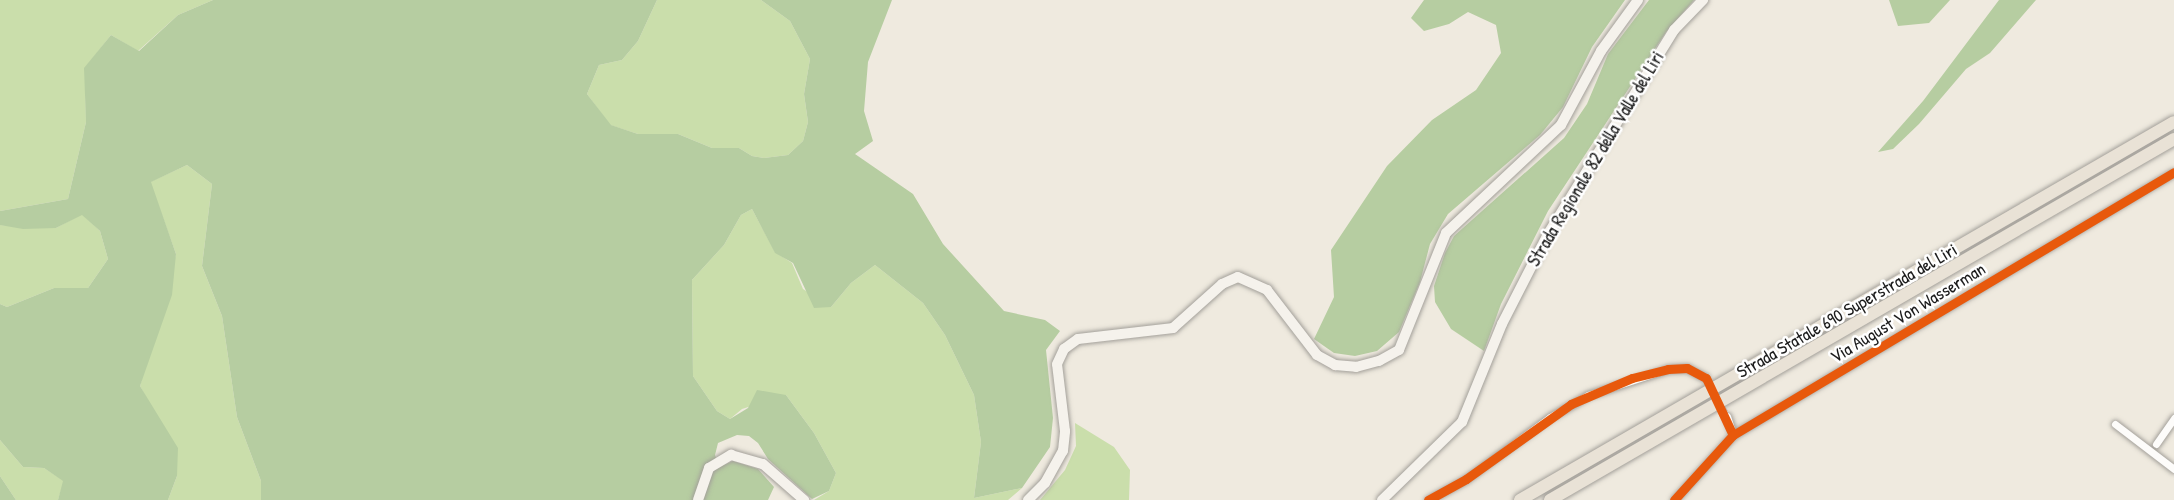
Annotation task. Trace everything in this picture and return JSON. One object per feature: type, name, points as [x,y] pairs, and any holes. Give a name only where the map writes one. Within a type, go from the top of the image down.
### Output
[{"type":"highway","name":"Strada Statale 690 Superstrada del Liri","points":[[1520,500],[2174,122]]},
{"type":"highway","name":"Strada Statale 690 Superstrada del Liri","points":[[1550,500],[2174,139]]},
{"type":"main road","points":[[1028,500],[1045,483],[1063,451],[1065,431],[1057,364],[1064,349],[1078,339],[1095,334],[1148,334],[1173,328],[1222,284],[1238,277],[1267,290],[1317,355],[1335,365],[1356,367],[1379,361],[1399,350],[1446,233],[1561,125],[1601,51],[1638,0]]},
{"type":"main road","name":"Strada Regionale 82 della Valle del Liri","points":[[1382,500],[1462,422],[1502,324],[1548,234],[1674,30],[1702,0]]},
{"type":"main road","points":[[698,500],[710,468],[731,455],[763,464],[804,500]]},
{"type":"street","name":"Via August Von Wasserman","points":[[1674,500],[1733,435],[2174,172]]},
{"type":"street","points":[[1428,500],[1466,479],[1550,417],[1588,395],[1668,369],[1687,368],[1706,378]]},
{"type":"street","points":[[1727,416],[1733,435]]},
{"type":"street","points":[[2156,444],[2174,418]]},
{"type":"street","points":[[2115,424],[2174,469]]},
{"type":"green space","points":[[0,0],[213,0],[178,15],[138,51],[111,35],[85,68],[86,122],[68,199],[0,211]]},
{"type":"green space","points":[[213,0],[657,0],[638,41],[622,60],[599,65],[587,94],[611,125],[638,134],[678,134],[712,148],[739,148],[752,156],[764,158],[788,155],[803,141],[808,122],[804,94],[810,59],[790,21],[761,0],[892,0],[868,62],[864,111],[873,141],[855,154],[913,194],[943,244],[1004,311],[1045,320],[1060,331],[1046,350],[1053,418],[1050,447],[1022,488],[974,498],[981,442],[974,395],[945,335],[923,303],[875,265],[851,283],[831,307],[814,308],[793,263],[775,253],[752,209],[741,215],[724,245],[692,280],[693,376],[717,411],[730,419],[748,408],[757,390],[786,395],[814,433],[836,473],[829,491],[812,499],[768,459],[758,443],[749,436],[737,435],[718,443],[715,455],[719,467],[733,461],[758,469],[774,487],[768,500],[261,500],[261,481],[237,417],[222,316],[202,266],[212,184],[187,165],[151,182],[176,254],[172,295],[140,386],[178,448],[177,476],[168,500],[58,500],[63,481],[44,468],[23,467],[0,440],[0,304],[7,307],[54,288],[88,288],[108,259],[100,231],[82,215],[56,228],[23,229],[0,225],[0,211],[68,199],[86,122],[84,68],[111,35],[139,51],[178,15]]},
{"type":"green space","points":[[657,0],[761,0],[790,21],[810,59],[804,94],[808,122],[803,141],[788,155],[764,158],[752,156],[739,148],[712,148],[678,134],[638,134],[610,125],[587,94],[599,65],[622,60],[638,41]]},
{"type":"green space","points":[[1424,0],[1625,0],[1592,47],[1563,107],[1540,135],[1448,214],[1430,244],[1420,282],[1399,332],[1377,351],[1355,356],[1334,353],[1314,339],[1334,297],[1331,250],[1387,166],[1432,120],[1476,90],[1501,53],[1496,25],[1468,12],[1449,24],[1424,31],[1411,18]]},
{"type":"green space","points":[[1649,0],[1694,0],[1666,32],[1548,211],[1501,304],[1484,351],[1451,329],[1435,302],[1434,286],[1445,253],[1454,236],[1564,138],[1587,104],[1608,54]]},
{"type":"green space","points":[[1889,0],[1950,0],[1929,23],[1898,26]]},
{"type":"green space","points":[[1999,0],[2036,0],[1990,53],[1966,69],[1919,124],[1893,149],[1878,152],[1923,101]]},
{"type":"green space","points":[[187,165],[212,184],[202,266],[222,316],[237,417],[261,481],[261,500],[168,500],[177,476],[155,414],[140,386],[176,254],[150,182]]},
{"type":"green space","points":[[752,209],[775,252],[792,263],[803,289],[831,307],[851,283],[875,265],[923,303],[945,335],[974,395],[981,442],[974,498],[1022,488],[1008,500],[814,500],[829,491],[836,473],[814,433],[786,395],[742,409],[730,419],[717,411],[693,376],[692,280],[724,245],[741,215]]},
{"type":"green space","points":[[82,214],[100,231],[108,259],[88,288],[54,288],[7,307],[0,304],[0,225],[56,228]]},
{"type":"green space","points":[[1075,423],[1114,447],[1130,470],[1129,500],[1040,500],[1065,470],[1076,446]]},
{"type":"green space","points":[[0,440],[23,467],[44,468],[64,481],[58,500],[16,500],[0,476]]},
{"type":"green space","points":[[0,476],[16,500],[0,500]]},
{"type":"tunnel","points":[[1706,378],[1727,416]]},
{"type":"cycle path","points":[[1674,500],[1733,435],[2174,172]]},
{"type":"cycle path","points":[[1428,500],[1466,479],[1571,404],[1632,378],[1668,369],[1687,368],[1706,378],[1733,435]]}]
